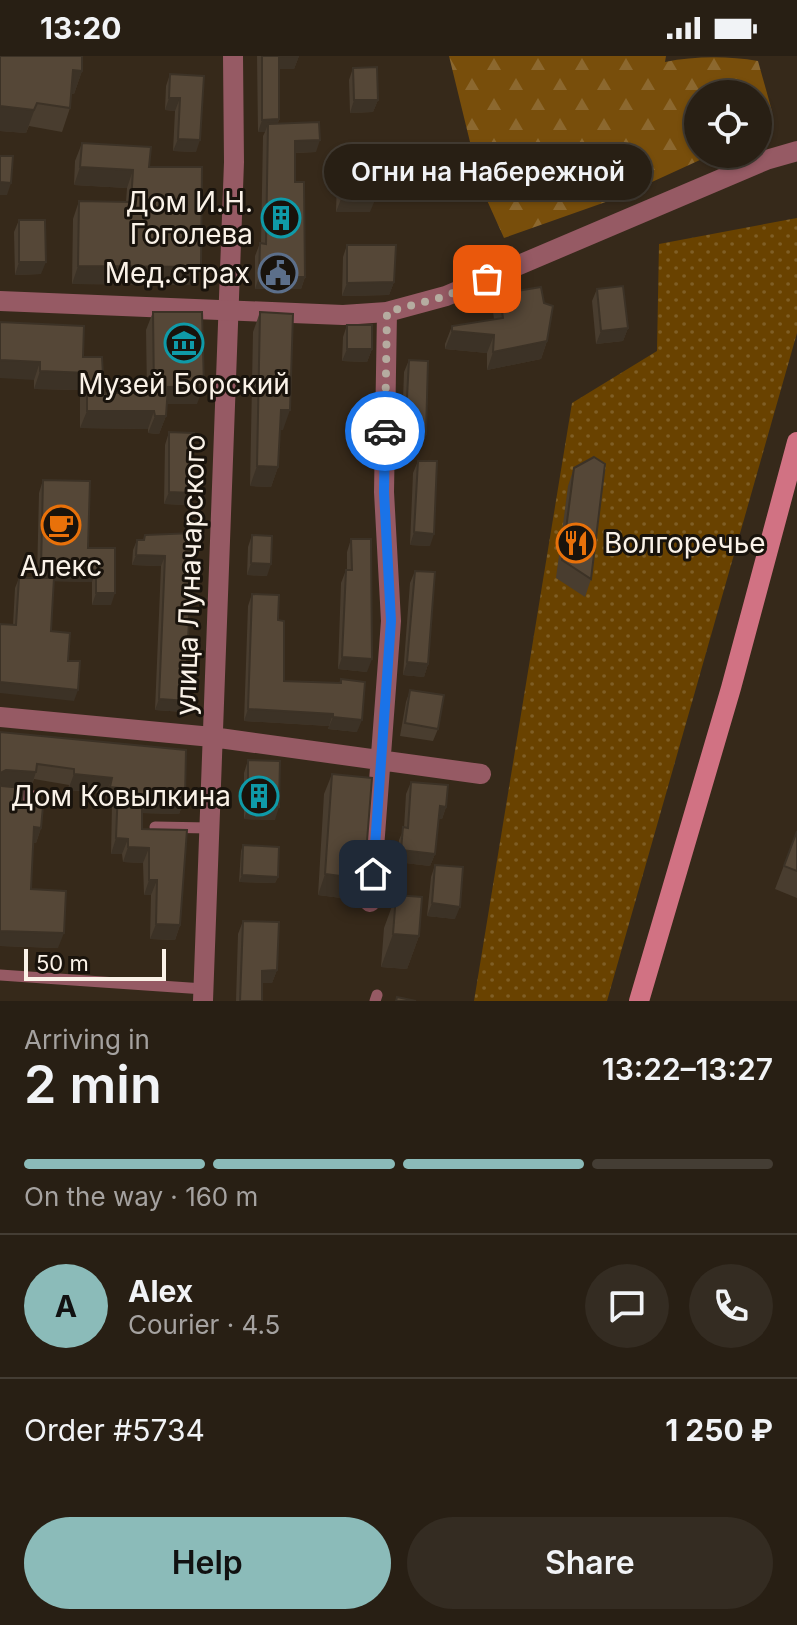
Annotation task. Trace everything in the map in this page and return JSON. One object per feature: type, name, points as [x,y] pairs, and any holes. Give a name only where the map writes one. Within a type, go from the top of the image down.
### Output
[{"type":"main road","points":[[639,1001],[731,688],[797,442]]},
{"type":"street","name":"улица Луначарского","points":[[204,995],[234,162],[233,56]]},
{"type":"street","points":[[0,301],[343,315],[387,312],[446,296],[766,160],[797,151]]},
{"type":"street","points":[[370,902],[391,621],[384,492],[387,312]]},
{"type":"street","points":[[0,717],[212,737],[481,774]]},
{"type":"lane","points":[[0,794],[34,796]]},
{"type":"lane","points":[[155,827],[209,828]]},
{"type":"lane","points":[[0,975],[204,995]]},
{"type":"shaded area","points":[[797,218],[797,333],[607,1001],[474,1001],[572,403],[657,351],[659,244]]},
{"type":"green space","points":[[449,56],[666,56],[665,62],[712,57],[758,61],[763,80],[684,80],[684,167],[617,198],[504,238],[481,187]]},
{"type":"building","points":[[0,56],[82,56],[82,71],[73,70],[70,108],[37,103],[34,110],[0,106]]},
{"type":"building","points":[[262,56],[299,56],[279,57],[279,119],[262,120]]},
{"type":"building","points":[[377,67],[378,100],[354,100],[353,68]]},
{"type":"building","points":[[170,74],[204,76],[200,140],[178,139],[180,98],[169,98]]},
{"type":"building","points":[[319,122],[320,140],[295,141],[295,182],[304,182],[305,277],[259,277],[260,243],[266,244],[268,124]]},
{"type":"building","points":[[82,143],[151,147],[149,167],[202,167],[201,267],[78,266],[79,201],[131,202],[133,170],[80,167]]},
{"type":"building","points":[[0,156],[13,156],[11,183],[0,182]]},
{"type":"building","points":[[342,166],[375,167],[375,200],[341,199]]},
{"type":"building","points":[[19,220],[45,220],[46,262],[19,262]]},
{"type":"building","points":[[347,245],[396,245],[394,282],[347,283]]},
{"type":"building","points":[[623,286],[628,328],[601,331],[597,289]]},
{"type":"building","points":[[541,287],[544,303],[553,306],[547,341],[493,352],[494,335],[452,331],[452,326],[503,318],[499,294]]},
{"type":"building","points":[[153,312],[202,312],[204,386],[168,387],[166,416],[155,416],[154,411],[87,411],[87,373],[40,371],[40,362],[0,360],[0,322],[84,326],[83,357],[102,357],[104,393],[154,393]]},
{"type":"building","points":[[260,312],[293,314],[290,410],[281,410],[278,467],[257,466]]},
{"type":"building","points":[[347,325],[372,325],[372,349],[347,349]]},
{"type":"building","points":[[409,360],[428,361],[426,434],[411,434],[410,416],[406,416]]},
{"type":"building","points":[[169,432],[194,433],[192,493],[169,492]]},
{"type":"building","points":[[594,457],[605,464],[591,579],[562,560],[574,468]]},
{"type":"building","points":[[418,461],[437,461],[434,534],[414,532]]},
{"type":"building","name":"Алекс","points":[[43,480],[90,481],[88,548],[115,548],[115,593],[96,593],[96,570],[41,568]]},
{"type":"building","points":[[193,533],[188,701],[159,699],[165,556],[136,555],[137,540],[144,540],[145,535]]},
{"type":"building","points":[[252,535],[272,536],[271,564],[251,563]]},
{"type":"building","points":[[351,539],[371,539],[372,659],[342,657],[346,570],[352,570]]},
{"type":"building","points":[[415,571],[435,572],[428,664],[407,662]]},
{"type":"building","points":[[19,578],[54,578],[51,631],[70,633],[68,661],[80,661],[78,690],[0,682],[0,624],[16,625]]},
{"type":"building","points":[[252,594],[279,595],[278,620],[284,621],[284,681],[341,683],[341,679],[365,682],[362,720],[333,717],[333,714],[248,709]]},
{"type":"building","points":[[410,690],[444,695],[438,729],[405,723]]},
{"type":"building","points":[[0,732],[186,750],[185,799],[142,798],[142,829],[187,830],[180,925],[156,924],[157,880],[149,880],[149,848],[128,847],[128,839],[116,838],[118,788],[110,787],[112,778],[74,774],[74,769],[37,764],[36,772],[6,770],[0,773]]},
{"type":"building","name":"Дом Ковылкина","points":[[248,760],[280,761],[279,807],[248,807]]},
{"type":"building","points":[[332,774],[372,778],[364,879],[325,874]]},
{"type":"building","points":[[411,782],[448,785],[446,807],[440,806],[435,854],[401,850],[403,827],[408,828]]},
{"type":"building","points":[[0,784],[23,788],[22,805],[43,806],[41,828],[34,827],[31,889],[66,891],[64,933],[0,931]]},
{"type":"building","points":[[797,831],[797,871],[784,866]]},
{"type":"building","points":[[243,845],[279,847],[278,877],[242,875]]},
{"type":"building","points":[[435,865],[463,867],[460,907],[432,903]]},
{"type":"building","points":[[396,895],[422,897],[419,936],[393,934]]},
{"type":"building","points":[[243,921],[279,922],[277,970],[262,971],[262,1001],[240,1001]]},
{"type":"way so far","points":[[385,431],[387,312],[414,307],[487,279]]},
{"type":"place","name":"Дом И.Н. Гоголева","points":[[281,218]]},
{"type":"place","name":"Мед.страх","points":[[278,273]]},
{"type":"place","name":"Огни на Набережной","points":[[487,279]]},
{"type":"place","name":"Музей Борский","points":[[184,343]]},
{"type":"place","name":"Алекс","points":[[61,525]]},
{"type":"place","name":"Волгоречье","points":[[576,543]]},
{"type":"place","name":"Дом Ковылкина","points":[[259,796]]},
{"type":"route","points":[[373,874],[391,621],[384,492],[385,431]]}]
